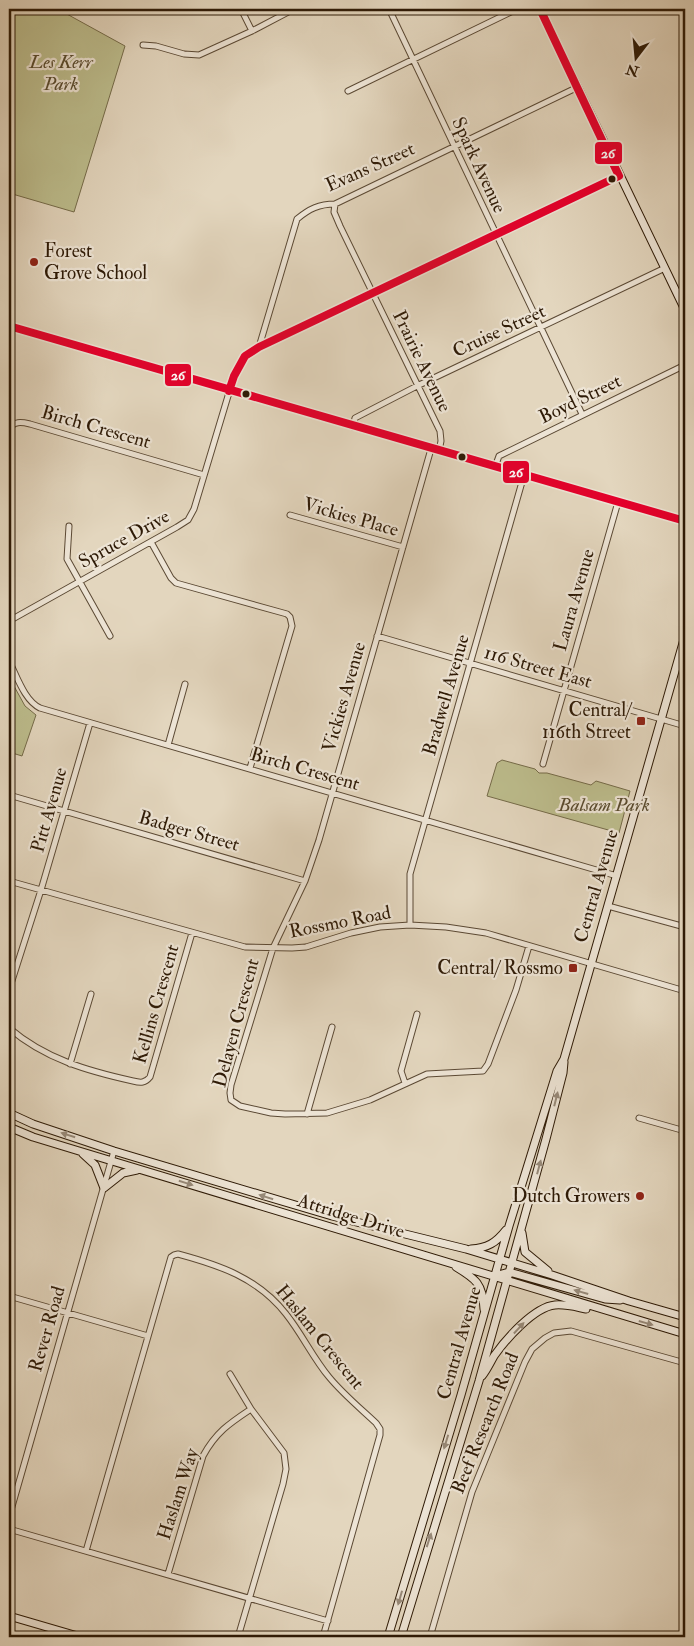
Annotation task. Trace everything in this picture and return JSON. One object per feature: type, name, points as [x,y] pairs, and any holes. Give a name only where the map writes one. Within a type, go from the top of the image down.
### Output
[{"type":"main road","points":[[540,9],[685,310]]},
{"type":"main road","points":[[9,326],[685,521]]},
{"type":"main road","name":"Central Avenue","points":[[401,1637],[479,1381],[560,1083],[564,1059],[685,636]]},
{"type":"main road","name":"Central Avenue","points":[[388,1637],[509,1226],[557,1071],[564,1059]]},
{"type":"main road","name":"Attridge Drive","points":[[9,1113],[33,1124],[114,1151],[332,1216],[466,1249],[685,1317]]},
{"type":"main road","name":"Attridge Drive","points":[[9,1127],[33,1137],[446,1261],[607,1312],[685,1334]]},
{"type":"main road","points":[[79,1151],[95,1165],[104,1188],[124,1173],[139,1169]]},
{"type":"main road","points":[[466,1249],[485,1247],[492,1244],[509,1226]]},
{"type":"main road","points":[[521,1230],[526,1252],[552,1275]]},
{"type":"main road","points":[[446,1261],[477,1282],[483,1293],[484,1314]]},
{"type":"main road","points":[[495,1276],[509,1272],[605,1299],[629,1301]]},
{"type":"main road","points":[[479,1381],[499,1350],[528,1318],[540,1309],[562,1305],[607,1312]]},
{"type":"main road","points":[[9,1616],[81,1637]]},
{"type":"street","points":[[241,9],[252,31]]},
{"type":"street","points":[[142,45],[156,46],[199,56],[252,31],[283,11],[294,9]]},
{"type":"street","name":"Spark Avenue","points":[[389,9],[582,414]]},
{"type":"street","points":[[348,92],[517,9]]},
{"type":"street","name":"Evans Street","points":[[259,347],[297,219],[309,209],[323,204],[335,204],[578,87]]},
{"type":"street","points":[[259,347],[619,176]]},
{"type":"street","name":"Prairie Avenue","points":[[335,204],[334,212],[440,432],[441,441],[435,450]]},
{"type":"street","name":"Cruise Street","points":[[353,426],[355,418],[417,386],[665,268]]},
{"type":"street","name":"Spruce Drive","points":[[9,621],[188,520],[194,509],[234,376],[245,356],[259,347]]},
{"type":"street","name":"Boyd Street","points":[[495,467],[498,456],[685,365]]},
{"type":"street","name":"Birch Crescent","points":[[9,429],[14,423],[22,422],[204,475]]},
{"type":"street","name":"Vickies Avenue","points":[[273,948],[305,881],[333,792],[403,547],[435,450]]},
{"type":"street","name":"Bradwell Avenue","points":[[410,925],[410,874],[524,475]]},
{"type":"street","name":"Laura Avenue","points":[[543,764],[618,502]]},
{"type":"street","name":"Vickies Place","points":[[290,515],[403,547]]},
{"type":"street","points":[[69,526],[67,559],[110,636]]},
{"type":"street","points":[[151,542],[171,578],[176,583],[287,614],[290,617],[292,626],[250,768]]},
{"type":"street","name":"116 Street East","points":[[377,636],[685,726]]},
{"type":"street","name":"Birch Crescent","points":[[9,661],[27,696],[34,705],[90,723],[617,876]]},
{"type":"street","points":[[168,745],[185,684]]},
{"type":"street","name":"Pitt Avenue","points":[[9,990],[41,890],[90,723]]},
{"type":"street","name":"Badger Street","points":[[9,795],[305,881]]},
{"type":"street","name":"Rossmo Road","points":[[9,881],[245,947],[306,947],[366,930],[410,925],[446,927],[474,930],[685,991]]},
{"type":"street","points":[[608,906],[685,927]]},
{"type":"street","name":"Kellins Crescent","points":[[9,1028],[35,1047],[70,1064],[142,1083],[147,1081],[150,1077],[192,933]]},
{"type":"street","name":"Delayen Crescent","points":[[273,948],[231,1085],[230,1097],[234,1104],[256,1110],[285,1114],[307,1114],[327,1113],[355,1106],[427,1074],[484,1071],[516,990],[529,946]]},
{"type":"street","points":[[70,1064],[91,994]]},
{"type":"street","points":[[405,1083],[401,1071],[417,1014]]},
{"type":"street","points":[[307,1114],[332,1027]]},
{"type":"street","points":[[639,1118],[685,1132]]},
{"type":"street","name":"Rever Road","points":[[9,1517],[114,1151]]},
{"type":"street","name":"Haslam Crescent","points":[[86,1552],[168,1268],[174,1255],[178,1254],[215,1264],[256,1286],[274,1301],[291,1320],[330,1378],[376,1422],[380,1429],[380,1435],[328,1621]]},
{"type":"street","points":[[9,1296],[148,1336]]},
{"type":"street","name":"Beef Research Road","points":[[430,1637],[472,1492],[532,1349],[554,1333],[570,1331],[685,1363]]},
{"type":"street","points":[[230,1374],[251,1409],[284,1454],[286,1469],[238,1637]]},
{"type":"street","name":"Haslam Way","points":[[168,1574],[203,1456],[212,1440],[221,1430],[251,1409]]},
{"type":"street","points":[[9,1529],[328,1621],[324,1637]]},
{"type":"green space","name":"Les Kerr Park","points":[[9,9],[66,9],[65,13],[125,46],[74,212],[9,193]]},
{"type":"green space","points":[[9,677],[25,706],[36,715],[22,756],[9,752]]},
{"type":"green space","name":"Balsam Park","points":[[502,760],[535,769],[539,773],[547,773],[591,785],[596,781],[630,791],[619,833],[487,796],[497,763]]},
{"type":"transit line","name":"26","points":[[229,391],[234,376],[245,356],[259,347],[619,176],[540,9]]},
{"type":"transit line","name":"26","points":[[9,326],[685,521]]},
{"type":"place","name":"Forest Grove School","points":[[34,262]]},
{"type":"place","name":"Central/ 116th Street","points":[[641,721]]},
{"type":"place","name":"Central/ Rossmo","points":[[573,968]]},
{"type":"place","name":"Dutch Growers","points":[[640,1196]]}]
